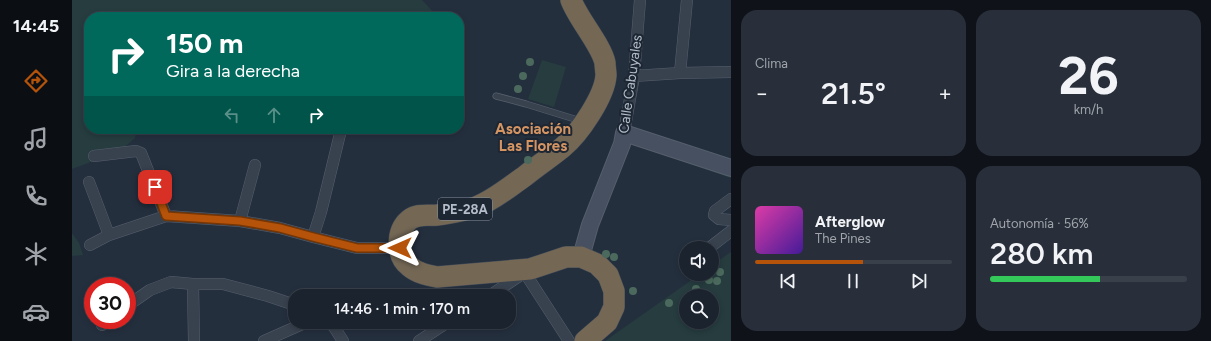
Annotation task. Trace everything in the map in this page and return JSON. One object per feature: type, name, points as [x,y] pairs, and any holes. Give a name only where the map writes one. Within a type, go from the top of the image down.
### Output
[{"type":"highway","name":"PE-28A","points":[[400,248],[400,237],[403,228],[408,221],[416,216],[437,215],[476,206],[497,196],[565,146],[585,122],[599,99],[604,84],[606,76],[605,61],[598,47],[575,11],[571,0]]},
{"type":"highway","points":[[400,248],[402,257],[408,266],[423,274],[437,277],[527,271],[566,257],[582,257],[597,264],[608,276],[614,291],[614,307],[607,322],[585,341]]},
{"type":"street","name":"Calle Cabuyales","points":[[582,257],[590,225],[622,144],[634,76],[640,0]]},
{"type":"street","points":[[680,73],[687,0]]},
{"type":"street","points":[[634,76],[731,72]]},
{"type":"street","points":[[624,133],[731,168]]},
{"type":"street","points":[[313,237],[321,212],[340,134]]},
{"type":"street","points":[[94,156],[136,151],[141,153],[166,216]]},
{"type":"street","points":[[240,221],[255,164]]},
{"type":"street","points":[[89,182],[109,235]]},
{"type":"street","points":[[731,199],[715,211],[714,216],[719,219],[731,220]]},
{"type":"street","points":[[90,245],[109,235],[166,216],[240,221],[280,228],[357,248],[400,248]]},
{"type":"street","points":[[717,241],[731,231]]},
{"type":"street","points":[[500,289],[527,271],[569,341]]},
{"type":"street","points":[[136,300],[150,290],[171,282],[223,284],[288,303]]},
{"type":"street","points":[[193,284],[194,341]]},
{"type":"street","points":[[264,341],[291,329]]},
{"type":"street","points":[[335,329],[343,341]]},
{"type":"street","points":[[419,341],[437,329]]},
{"type":"lane","points":[[496,96],[585,122]]},
{"type":"green space","points":[[72,0],[422,0],[433,12],[84,12],[84,134],[136,134],[135,138],[120,151],[72,169]]},
{"type":"green space","points":[[542,60],[566,67],[554,107],[528,99]]},
{"type":"green space","points":[[634,145],[639,145],[731,174],[731,178]]},
{"type":"green space","points":[[72,233],[79,243],[83,255],[72,256]]},
{"type":"green space","points":[[731,252],[731,341],[605,341],[690,281],[719,281],[719,260]]},
{"type":"district","name":"Asociación Las Flores","points":[[533,138]]},
{"type":"route","points":[[155,187],[166,216],[240,221],[280,228],[357,248],[400,248]]}]
